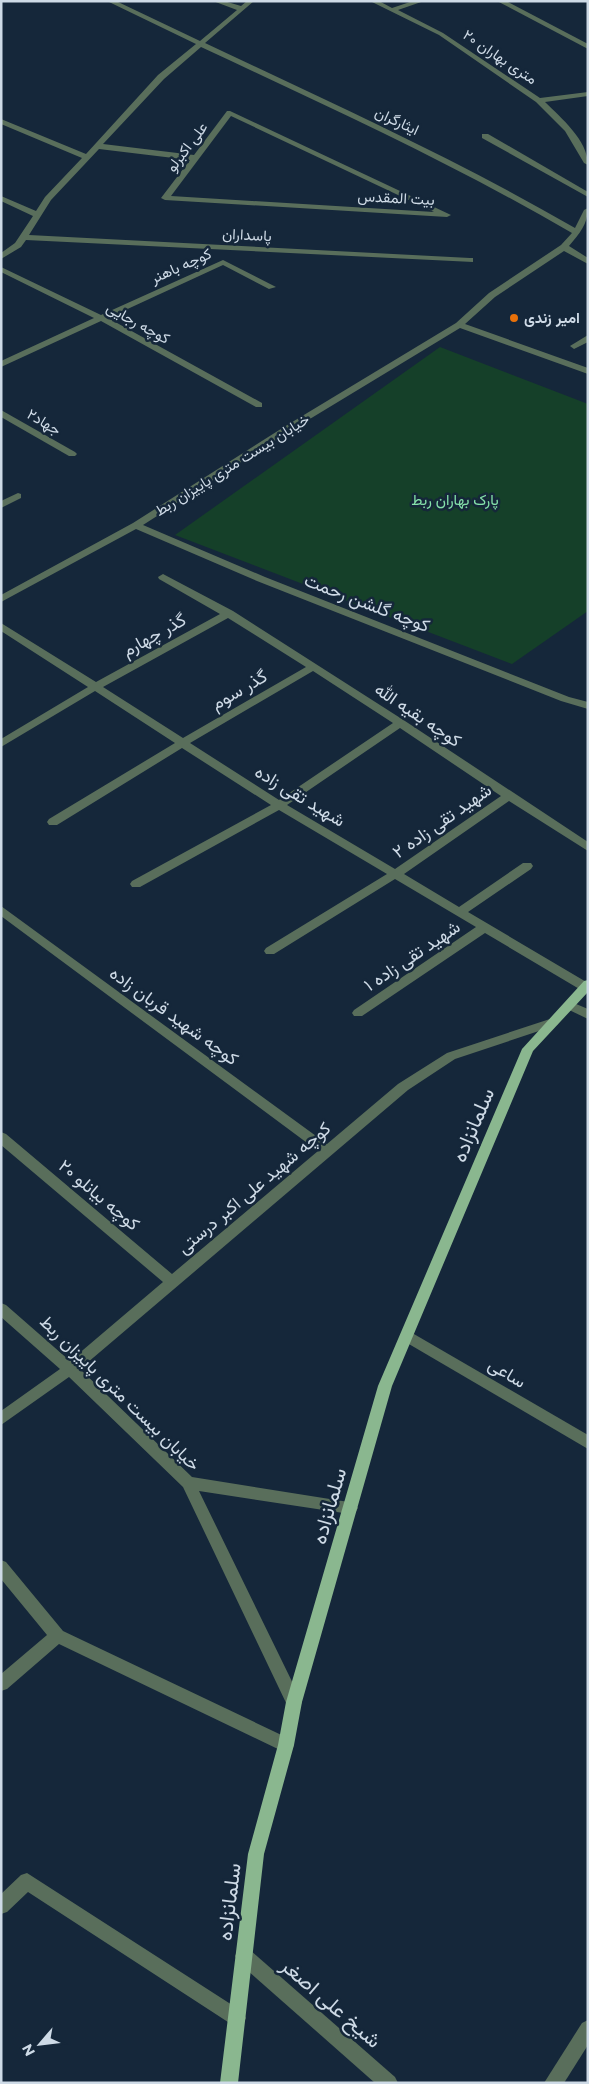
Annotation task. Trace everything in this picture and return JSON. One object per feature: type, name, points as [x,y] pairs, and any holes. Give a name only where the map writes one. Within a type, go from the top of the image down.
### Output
[{"type":"main road","name":"سلمانزاده","points":[[229,2083],[256,1854],[286,1745],[294,1702],[385,1386],[528,1049],[587,986]]},
{"type":"street","name":"ایثارگران","points":[[110,1],[433,153],[513,195],[577,232]]},
{"type":"street","points":[[216,1],[242,10]]},
{"type":"street","points":[[1,257],[18,246],[48,199],[161,77],[251,1]]},
{"type":"street","name":"۲۰ متری بهاران","points":[[373,1],[441,34],[539,100],[568,130],[588,164]]},
{"type":"street","points":[[391,10],[421,1]]},
{"type":"street","points":[[500,1],[588,46]]},
{"type":"street","points":[[539,100],[588,94]]},
{"type":"street","name":"علی اکبرلو","points":[[165,198],[230,113]]},
{"type":"street","name":"بیت المقدس","points":[[165,198],[447,215],[230,113]]},
{"type":"street","points":[[1,121],[87,157]]},
{"type":"street","points":[[485,136],[588,195]]},
{"type":"street","points":[[573,139],[588,148]]},
{"type":"street","points":[[98,146],[196,158]]},
{"type":"street","points":[[1,198],[38,215]]},
{"type":"street","points":[[588,210],[577,232],[564,247],[492,295],[459,325],[588,371]]},
{"type":"street","name":"پاسداران","points":[[23,237],[470,260]]},
{"type":"street","points":[[564,247],[588,262]]},
{"type":"street","name":"کوچه باهنر","points":[[101,318],[223,262],[272,287]]},
{"type":"street","name":"کوچه رجایی","points":[[1,269],[101,318],[260,405]]},
{"type":"street","points":[[1,364],[101,318]]},
{"type":"street","name":"خیابان بیست متری پاییزان ربط","points":[[1,599],[136,525],[287,429],[459,325]]},
{"type":"street","points":[[574,346],[588,338]]},
{"type":"street","name":"جهاد۲","points":[[1,413],[72,454]]},
{"type":"street","points":[[1,505],[18,496]]},
{"type":"street","name":"کوچه گلشن رحمت","points":[[136,525],[261,579],[565,699],[588,706]]},
{"type":"street","name":"کوچه بقیه الله","points":[[163,578],[229,613],[400,723],[588,848]]},
{"type":"street","name":"گذر چهارم","points":[[1,744],[95,687],[229,613]]},
{"type":"street","name":"شهید تقی زاده","points":[[1,626],[279,805],[587,986]]},
{"type":"street","name":"گذر سوم","points":[[53,822],[312,666]]},
{"type":"street","points":[[136,884],[279,805],[400,723]]},
{"type":"street","name":"شهید تقی زاده ۲","points":[[270,951],[397,874],[508,796]]},
{"type":"street","points":[[460,912],[527,866]]},
{"type":"street","name":"کوچه شهید قربان زاده","points":[[1,910],[327,1151]]},
{"type":"street","name":"شهید تقی زاده ۱","points":[[358,1013],[485,927]]},
{"type":"street","points":[[568,1005],[588,1015]]},
{"type":"street","name":"کوچه شهید علی اکبر درستی","points":[[1,1419],[70,1369],[403,1087],[452,1056],[552,1022]]},
{"type":"street","name":"کوچه بیانلو ۲۰","points":[[1,1137],[172,1282]]},
{"type":"street","name":"خیابان بیست متری پاییزان ربط","points":[[1,1308],[70,1369],[188,1483],[294,1702]]},
{"type":"street","name":"ساعی","points":[[407,1336],[588,1443]]},
{"type":"street","points":[[188,1483],[350,1508]]},
{"type":"street","points":[[1,1567],[57,1636],[286,1745]]},
{"type":"street","points":[[1,1684],[57,1636]]},
{"type":"street","points":[[1,1906],[27,1881],[237,2018]]},
{"type":"street","name":"شیخ علی اصغر","points":[[244,1956],[389,2083]]},
{"type":"street","points":[[554,2083],[588,2029]]},
{"type":"green space","name":"پارک بهاران ربط","points":[[440,347],[588,404],[588,611],[512,664],[175,535]]},
{"type":"place","name":"امیر زندی","points":[[514,318]]}]
